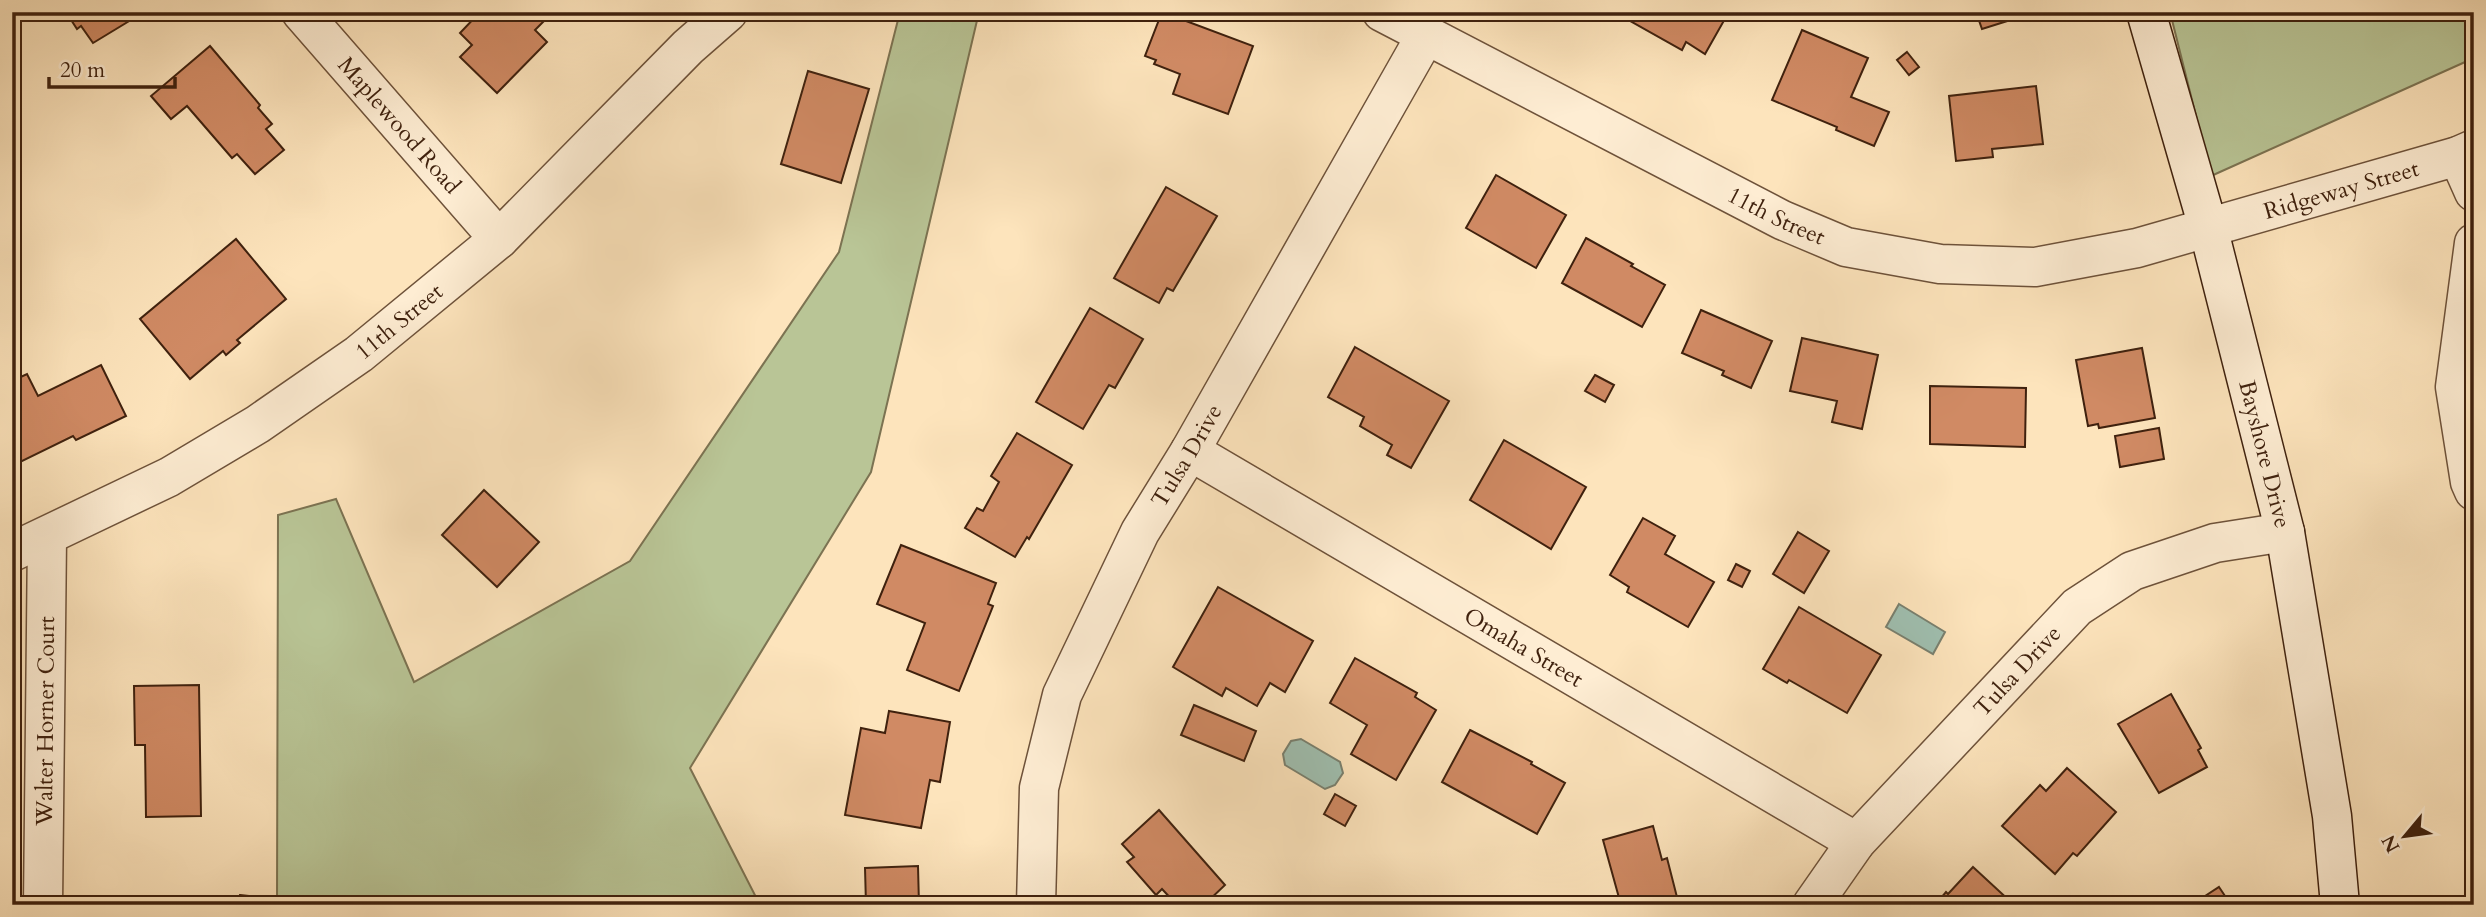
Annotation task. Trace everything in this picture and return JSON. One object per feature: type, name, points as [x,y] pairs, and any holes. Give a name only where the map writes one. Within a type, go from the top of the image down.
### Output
[{"type":"street","name":"Maplewood Road","points":[[302,12],[499,239]]},
{"type":"street","name":"11th Street","points":[[12,552],[169,477],[258,424],[359,354],[499,239],[688,47],[728,12]]},
{"type":"street","name":"11th Street","points":[[1382,12],[1782,220],[1846,247],[1940,264],[2035,267],[2137,248],[2208,228]]},
{"type":"street","name":"Bayshore Drive","points":[[2146,12],[2208,228],[2285,532],[2332,817],[2340,905]]},
{"type":"street","name":"Tulsa Drive","points":[[1036,905],[1039,788],[1062,695],[1140,533],[1190,452],[1426,35]]},
{"type":"street","name":"Ridgeway Street","points":[[2208,228],[2466,153]]},
{"type":"street","points":[[2466,153],[2474,192]]},
{"type":"street","points":[[2474,243],[2465,388],[2470,482],[2474,491]]},
{"type":"street","name":"Omaha Street","points":[[1190,452],[1856,842]]},
{"type":"street","name":"Tulsa Drive","points":[[1812,905],[1856,842],[2077,607],[2132,571],[2215,543],[2285,532]]},
{"type":"street","name":"Walter Horner Court","points":[[43,905],[47,537]]},
{"type":"green space","points":[[900,12],[979,12],[871,472],[690,768],[760,905],[277,905],[278,515],[336,499],[414,682],[630,561],[839,252]]},
{"type":"green space","points":[[2170,12],[2474,12],[2474,58],[2211,176]]},
{"type":"shaded area","points":[[1842,12],[1910,12],[1851,21]]},
{"type":"shaded area","points":[[1899,604],[1945,632],[1933,654],[1886,627]]},
{"type":"shaded area","points":[[1301,739],[1340,762],[1343,773],[1335,785],[1325,789],[1285,765],[1283,754],[1291,741]]},
{"type":"building","points":[[66,12],[144,12],[93,43],[81,26],[77,29]]},
{"type":"building","points":[[480,12],[553,12],[535,30],[547,42],[497,93],[460,57],[472,45],[460,33]]},
{"type":"building","points":[[1162,12],[1253,46],[1228,114],[1173,94],[1180,74],[1154,64],[1156,60],[1145,56]]},
{"type":"building","points":[[1628,12],[1717,12],[1726,17],[1705,54],[1686,42],[1682,50],[1625,18]]},
{"type":"building","points":[[1976,12],[2036,12],[1982,29]]},
{"type":"building","points":[[1802,30],[1868,58],[1851,97],[1889,112],[1874,146],[1836,130],[1837,127],[1772,100]]},
{"type":"building","points":[[210,46],[260,105],[258,108],[272,124],[266,129],[284,150],[255,174],[237,154],[232,158],[187,106],[171,119],[151,96]]},
{"type":"building","points":[[1907,52],[1919,67],[1909,75],[1897,60]]},
{"type":"building","points":[[808,71],[869,89],[841,183],[781,164]]},
{"type":"building","points":[[2036,86],[2043,144],[1992,149],[1993,157],[1956,161],[1949,96]]},
{"type":"building","points":[[1496,175],[1566,215],[1536,268],[1466,228]]},
{"type":"building","points":[[1166,187],[1217,216],[1173,291],[1167,288],[1159,303],[1114,278]]},
{"type":"building","points":[[1586,238],[1665,285],[1642,327],[1562,283]]},
{"type":"building","points":[[236,239],[286,299],[237,340],[240,343],[226,355],[223,351],[190,379],[140,319]]},
{"type":"building","points":[[1090,308],[1143,339],[1115,388],[1109,385],[1083,429],[1036,402]]},
{"type":"building","points":[[1701,310],[1772,341],[1751,388],[1722,375],[1724,371],[1682,353]]},
{"type":"building","points":[[1802,338],[1878,355],[1862,429],[1832,422],[1837,401],[1790,391]]},
{"type":"building","points":[[1355,347],[1449,401],[1411,468],[1387,455],[1392,445],[1360,426],[1364,417],[1328,397]]},
{"type":"building","points":[[2142,348],[2155,418],[2099,428],[2098,424],[2088,426],[2076,360]]},
{"type":"building","points":[[101,365],[126,416],[76,440],[73,436],[12,466],[12,381],[27,374],[38,396]]},
{"type":"building","points":[[1595,375],[1614,385],[1605,402],[1585,391]]},
{"type":"building","points":[[1930,386],[2026,388],[2025,447],[1930,444]]},
{"type":"building","points":[[2159,428],[2164,459],[2120,467],[2115,436]]},
{"type":"building","points":[[1017,433],[1072,465],[1029,539],[1027,537],[1015,557],[965,528],[977,508],[983,511],[999,482],[991,476]]},
{"type":"building","points":[[1504,440],[1586,487],[1551,549],[1470,500]]},
{"type":"building","points":[[484,490],[539,542],[497,587],[442,535]]},
{"type":"building","points":[[1643,518],[1675,536],[1665,554],[1714,582],[1688,627],[1627,592],[1629,587],[1610,575]]},
{"type":"building","points":[[1798,532],[1829,551],[1804,593],[1773,574]]},
{"type":"building","points":[[901,545],[996,583],[988,604],[993,606],[959,691],[907,670],[925,623],[877,604]]},
{"type":"building","points":[[1736,564],[1750,571],[1742,587],[1728,580]]},
{"type":"building","points":[[1218,587],[1313,641],[1285,692],[1270,683],[1257,706],[1226,688],[1222,696],[1173,667]]},
{"type":"building","points":[[1799,607],[1881,655],[1847,713],[1789,680],[1787,683],[1763,669]]},
{"type":"building","points":[[1355,658],[1417,693],[1415,697],[1436,710],[1396,780],[1351,754],[1367,725],[1330,703]]},
{"type":"building","points":[[199,685],[201,816],[146,817],[145,745],[135,745],[134,686]]},
{"type":"building","points":[[2171,694],[2201,748],[2198,750],[2207,767],[2159,793],[2118,724]]},
{"type":"building","points":[[1194,705],[1256,731],[1244,761],[1181,735]]},
{"type":"building","points":[[889,711],[950,722],[940,782],[930,780],[921,828],[845,815],[861,728],[885,733]]},
{"type":"building","points":[[1470,730],[1532,762],[1531,764],[1565,783],[1537,834],[1442,782]]},
{"type":"building","points":[[2067,768],[2116,812],[2077,856],[2073,853],[2055,874],[2002,826],[2040,785],[2046,791]]},
{"type":"building","points":[[1335,794],[1356,806],[1345,826],[1324,814]]},
{"type":"building","points":[[1159,810],[1225,885],[1204,905],[1177,905],[1162,889],[1156,895],[1127,862],[1134,857],[1122,844]]},
{"type":"building","points":[[1653,826],[1662,860],[1667,858],[1679,905],[1621,905],[1603,840]]},
{"type":"building","points":[[918,866],[919,905],[866,905],[865,868]]},
{"type":"building","points":[[1973,867],[2012,903],[1935,905],[1946,892],[1948,894]]},
{"type":"building","points":[[2219,887],[2231,905],[2206,905],[2202,898]]},
{"type":"building","points":[[240,895],[258,897],[258,905],[239,905]]}]
